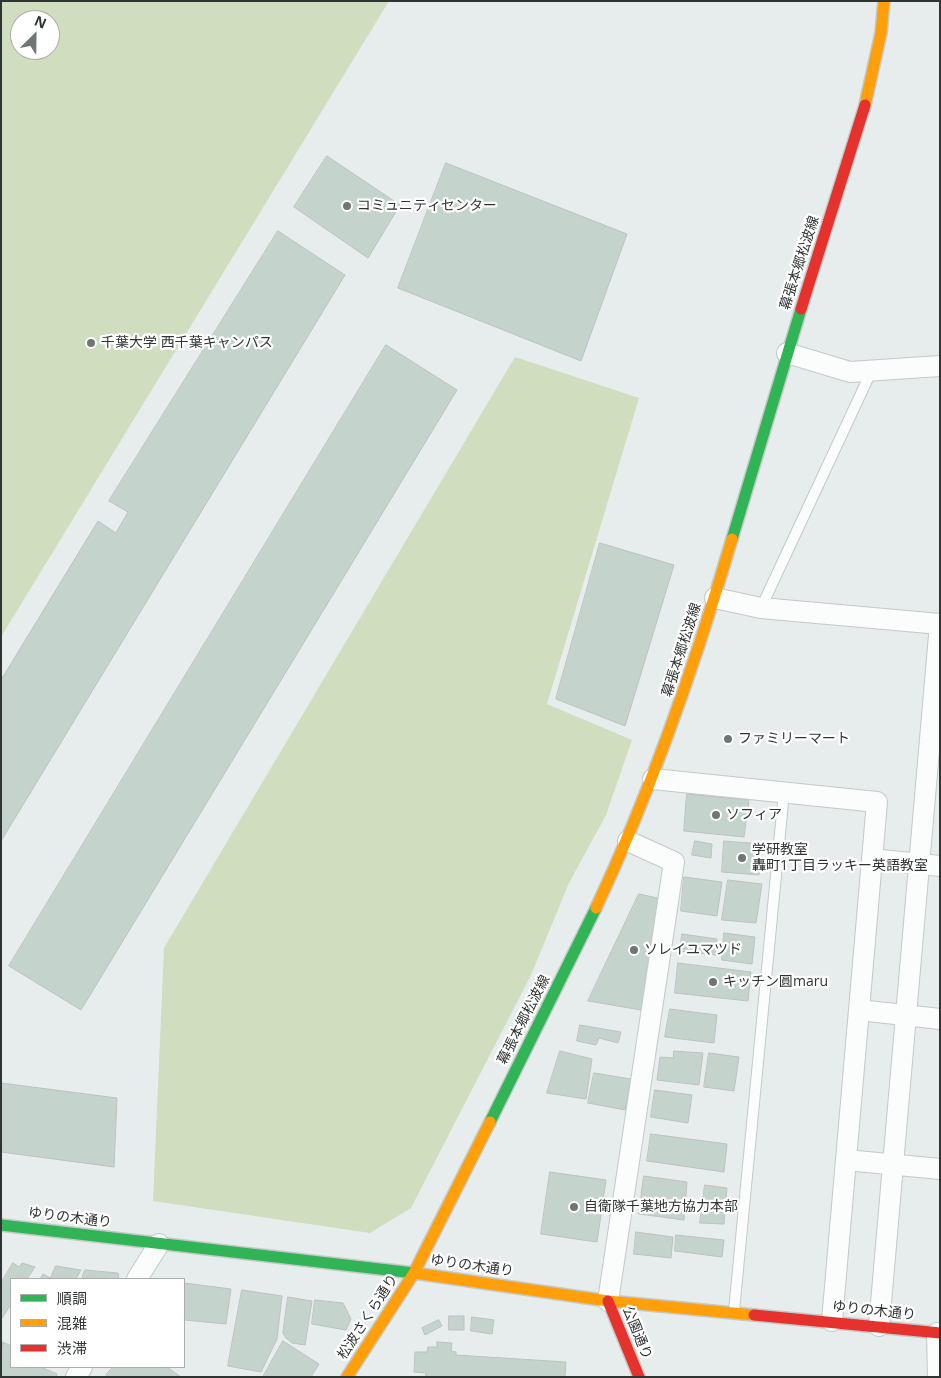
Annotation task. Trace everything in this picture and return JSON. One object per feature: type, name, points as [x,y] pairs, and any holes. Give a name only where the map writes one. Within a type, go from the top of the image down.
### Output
[{"type":"street","name":"幕張本郷松波線","points":[[414,1273],[570,964],[628,842],[653,780],[715,598],[787,353],[865,105],[881,33],[884,1]]},
{"type":"street","points":[[787,353],[850,372],[940,366]]},
{"type":"street","points":[[715,598],[761,608],[940,624],[935,723],[919,864],[879,1326]]},
{"type":"street","points":[[653,780],[877,802],[832,1321]]},
{"type":"street","points":[[608,1301],[674,862],[628,842]]},
{"type":"street","points":[[872,859],[940,866]]},
{"type":"street","points":[[859,1010],[940,1019]]},
{"type":"street","points":[[846,1160],[940,1169]]},
{"type":"street","name":"ゆりの木通り","points":[[1,1225],[414,1273],[608,1301],[832,1321],[939,1333]]},
{"type":"street","points":[[138,1278],[159,1244]]},
{"type":"street","name":"松波さくら通り","points":[[347,1377],[414,1273]]},
{"type":"street","name":"公園通り","points":[[608,1301],[639,1377]]},
{"type":"street","points":[[938,1377],[939,1333]]},
{"type":"lane","points":[[761,608],[871,372]]},
{"type":"lane","points":[[734,1313],[784,792]]},
{"type":"green space","name":"千葉大学 西千葉キャンパス","points":[[1,1],[389,1],[1,637]]},
{"type":"green space","points":[[515,357],[639,398],[547,704],[632,740],[606,815],[569,883],[531,975],[411,1208],[370,1233],[153,1201],[164,948]]},
{"type":"building","name":"コミュニティセンター","points":[[327,156],[400,205],[368,258],[294,207]]},
{"type":"building","points":[[446,163],[627,234],[581,361],[398,288]]},
{"type":"building","points":[[278,231],[345,275],[1,841],[1,680],[98,521],[116,533],[128,512],[109,501]]},
{"type":"building","points":[[386,345],[457,390],[81,1010],[9,966]]},
{"type":"building","points":[[600,543],[674,565],[625,726],[556,699]]},
{"type":"building","name":"ソフィア","points":[[687,794],[749,800],[744,837],[684,831]]},
{"type":"building","points":[[695,841],[712,844],[711,858],[692,855]]},
{"type":"building","name":"学研教室 轟町1丁目ラッキー英語教室","points":[[724,841],[762,844],[759,875],[722,872]]},
{"type":"building","points":[[684,877],[722,882],[717,916],[681,911]]},
{"type":"building","points":[[728,880],[762,884],[756,923],[722,920]]},
{"type":"building","name":"ソレイユマツド","points":[[639,894],[662,899],[647,1011],[588,1001]]},
{"type":"building","points":[[724,933],[755,937],[752,964],[722,960]]},
{"type":"building","points":[[682,934],[717,939],[716,955],[680,951]]},
{"type":"building","name":"キッチン圓maru","points":[[678,963],[751,972],[748,1001],[675,993]]},
{"type":"building","points":[[670,1009],[717,1015],[714,1043],[665,1037]]},
{"type":"building","points":[[580,1025],[621,1032],[618,1043],[599,1038],[596,1045],[577,1041]]},
{"type":"building","points":[[560,1051],[592,1059],[586,1099],[547,1093]]},
{"type":"building","points":[[674,1051],[703,1053],[699,1085],[657,1080],[660,1057],[673,1058]]},
{"type":"building","points":[[709,1053],[739,1057],[734,1091],[704,1087]]},
{"type":"building","points":[[594,1073],[631,1079],[625,1110],[588,1103]]},
{"type":"building","points":[[1,1083],[117,1098],[114,1167],[1,1152]]},
{"type":"building","points":[[655,1090],[692,1095],[688,1123],[651,1117]]},
{"type":"building","points":[[651,1134],[727,1144],[724,1172],[647,1161]]},
{"type":"building","name":"自衛隊千葉地方協力本部","points":[[550,1172],[606,1180],[597,1242],[541,1234]]},
{"type":"building","points":[[644,1176],[687,1182],[684,1220],[639,1214]]},
{"type":"building","points":[[705,1185],[727,1188],[724,1224],[700,1223]]},
{"type":"building","points":[[636,1232],[673,1237],[671,1258],[634,1254]]},
{"type":"building","points":[[676,1235],[724,1240],[722,1257],[675,1251]]},
{"type":"building","points":[[13,1263],[19,1267],[22,1263],[35,1267],[28,1278],[10,1278],[10,1306],[1,1320],[1,1283]]},
{"type":"building","points":[[56,1266],[81,1270],[77,1278],[50,1278]]},
{"type":"building","points":[[85,1270],[118,1273],[119,1278],[82,1278]]},
{"type":"building","points":[[43,1274],[50,1278],[41,1278]]},
{"type":"building","points":[[185,1283],[231,1289],[226,1324],[185,1320]]},
{"type":"building","points":[[242,1290],[282,1296],[277,1339],[261,1372],[228,1366]]},
{"type":"building","points":[[288,1297],[312,1301],[305,1345],[292,1343],[283,1333]]},
{"type":"building","points":[[315,1300],[343,1303],[351,1319],[346,1330],[312,1324]]},
{"type":"building","points":[[449,1316],[464,1316],[464,1330],[449,1330]]},
{"type":"building","points":[[472,1317],[494,1320],[492,1334],[471,1331]]},
{"type":"building","points":[[439,1320],[442,1326],[425,1335],[422,1328]]},
{"type":"building","points":[[283,1341],[319,1364],[311,1377],[263,1377]]},
{"type":"building","points":[[3,1342],[10,1346],[10,1368],[43,1368],[57,1374],[56,1377],[1,1377]]},
{"type":"building","points":[[437,1342],[452,1343],[451,1351],[456,1352],[456,1355],[566,1362],[565,1377],[425,1377],[426,1373],[414,1372],[415,1352],[427,1352],[428,1347],[437,1347]]},
{"type":"building","points":[[112,1368],[168,1368],[181,1377],[108,1377],[106,1375]]},
{"type":"traffic: fast","points":[[732,539],[801,309]]},
{"type":"traffic: fast","points":[[490,1122],[596,908]]},
{"type":"traffic: fast","points":[[1,1225],[414,1273]]},
{"type":"traffic: slow","points":[[865,105],[881,33],[884,1]]},
{"type":"traffic: slow","points":[[596,908],[636,818],[671,726],[703,633],[732,539]]},
{"type":"traffic: slow","points":[[347,1377],[414,1273],[490,1122]]},
{"type":"traffic: slow","points":[[414,1273],[608,1301],[754,1315]]},
{"type":"traffic: jam","points":[[801,309],[865,105]]},
{"type":"traffic: jam","points":[[608,1301],[639,1377]]},
{"type":"traffic: jam","points":[[754,1315],[940,1333]]},
{"type":"place","name":"コミュニティセンター","points":[[347,206]]},
{"type":"place","name":"千葉大学 西千葉キャンパス","points":[[91,343]]},
{"type":"place","name":"ファミリーマート","points":[[728,739]]},
{"type":"place","name":"ソフィア","points":[[716,815]]},
{"type":"place","name":"学研教室 轟町1丁目ラッキー英語教室","points":[[742,858]]},
{"type":"place","name":"ソレイユマツド","points":[[634,950]]},
{"type":"place","name":"キッチン圓maru","points":[[713,982]]},
{"type":"place","name":"自衛隊千葉地方協力本部","points":[[574,1207]]}]
